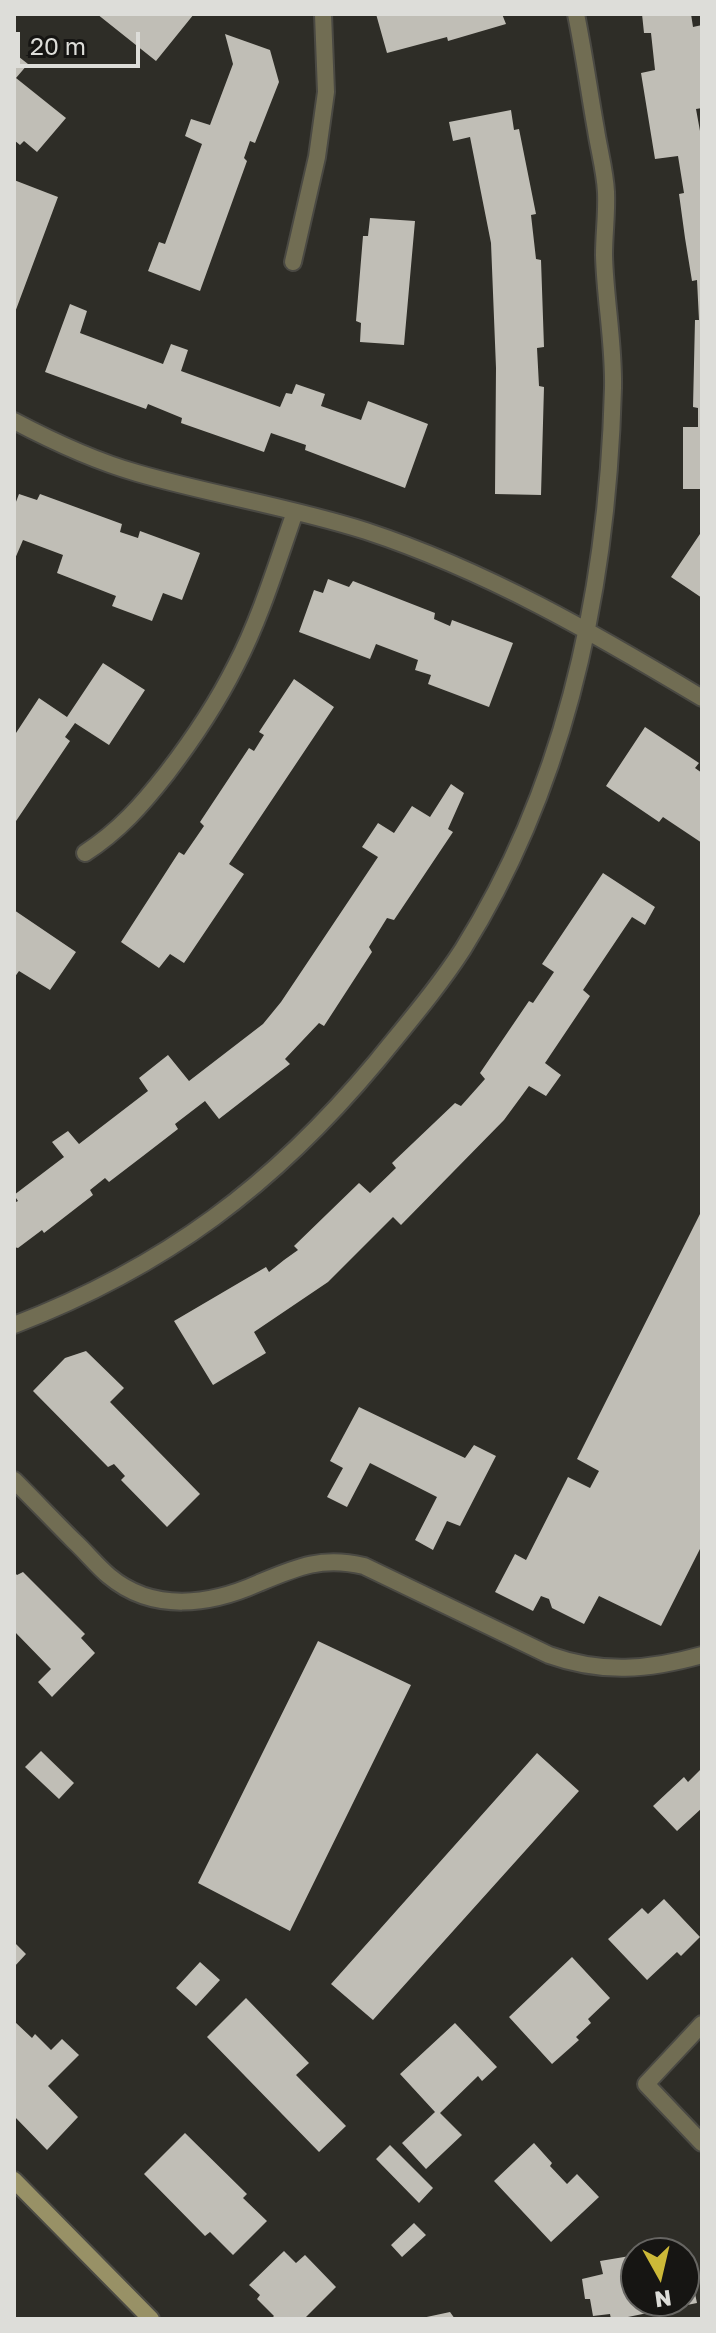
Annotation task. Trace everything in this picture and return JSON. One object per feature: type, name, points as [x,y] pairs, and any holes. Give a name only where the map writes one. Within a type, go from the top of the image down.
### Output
[{"type":"street","points":[[293,262],[317,157],[326,92],[323,14]]},
{"type":"street","points":[[14,1325],[120,1279],[197,1231],[283,1163],[371,1067],[461,952],[514,855],[562,730],[587,629],[598,575],[613,384],[604,257],[606,192],[576,14]]},
{"type":"street","points":[[15,424],[133,472],[365,531],[439,558],[587,629],[702,698]]},
{"type":"street","points":[[85,853],[130,819],[200,727],[250,634],[295,512]]},
{"type":"street","points":[[14,1480],[109,1576],[129,1590],[146,1596],[180,1602],[209,1600],[230,1596],[305,1565],[342,1560],[364,1566],[549,1655],[574,1664],[639,1669],[702,1655]]},
{"type":"street","points":[[702,2024],[646,2084],[702,2143]]},
{"type":"street","points":[[14,2180],[151,2319]]},
{"type":"building","points":[[97,14],[194,14],[156,61]]},
{"type":"building","points":[[376,14],[502,14],[506,24],[448,41],[447,37],[387,53]]},
{"type":"building","points":[[642,14],[691,14],[693,27],[702,25],[702,108],[696,109],[702,142],[702,489],[683,489],[683,427],[698,427],[698,408],[693,407],[695,320],[699,320],[697,280],[692,281],[685,238],[679,194],[684,193],[678,156],[655,159],[641,73],[655,70],[651,33],[644,33]]},
{"type":"building","points":[[225,34],[270,50],[279,82],[255,143],[250,141],[244,158],[247,161],[200,291],[148,271],[159,242],[165,244],[202,144],[185,136],[191,119],[210,125],[233,64]]},
{"type":"building","points":[[14,53],[28,64],[16,78],[66,118],[37,152],[24,141],[20,145],[14,140]]},
{"type":"building","points":[[511,110],[514,130],[519,129],[536,214],[531,215],[536,259],[541,260],[544,347],[537,348],[539,386],[544,387],[541,495],[495,494],[496,368],[491,243],[470,137],[453,141],[449,122]]},
{"type":"building","points":[[14,180],[58,197],[14,315]]},
{"type":"building","points":[[370,218],[415,221],[404,345],[360,342],[361,323],[356,321],[363,236],[368,236]]},
{"type":"building","points":[[70,304],[87,311],[80,333],[163,364],[171,344],[188,350],[181,371],[280,407],[286,393],[292,394],[296,384],[325,394],[321,406],[361,420],[368,401],[428,424],[405,488],[305,450],[306,445],[271,433],[264,452],[181,423],[182,418],[148,404],[146,409],[45,372]]},
{"type":"building","points":[[19,494],[37,500],[40,494],[122,524],[120,532],[138,538],[140,531],[200,553],[182,600],[163,593],[152,621],[112,606],[116,596],[57,573],[63,555],[23,540],[14,561],[14,507]]},
{"type":"building","points":[[702,531],[702,598],[671,577]]},
{"type":"building","points":[[328,579],[349,587],[353,581],[435,613],[434,619],[450,626],[452,620],[513,643],[489,707],[428,684],[431,675],[415,670],[418,660],[376,644],[370,659],[299,632],[314,590],[323,593]]},
{"type":"building","points":[[103,663],[145,690],[109,745],[75,723],[65,737],[70,741],[14,824],[14,736],[39,698],[67,717]]},
{"type":"building","points":[[294,679],[334,707],[229,864],[244,874],[184,963],[170,954],[159,968],[121,942],[179,852],[184,855],[204,826],[200,822],[249,748],[254,751],[264,735],[259,732]]},
{"type":"building","points":[[645,727],[699,763],[695,768],[702,773],[702,843],[663,817],[659,822],[606,786]]},
{"type":"building","points":[[451,784],[464,793],[448,829],[453,832],[394,920],[387,918],[369,947],[372,952],[324,1026],[319,1023],[285,1059],[290,1064],[219,1119],[205,1101],[175,1124],[178,1129],[109,1182],[105,1178],[90,1190],[93,1195],[44,1233],[42,1230],[18,1248],[14,1247],[14,1203],[18,1201],[14,1195],[64,1157],[52,1142],[68,1131],[79,1144],[148,1091],[139,1078],[168,1055],[189,1081],[263,1024],[378,857],[362,847],[378,823],[394,833],[412,806],[430,817]]},
{"type":"building","points":[[603,873],[655,907],[645,925],[632,917],[583,990],[590,996],[545,1063],[561,1075],[546,1096],[529,1086],[504,1120],[401,1225],[393,1217],[328,1282],[254,1332],[266,1353],[213,1385],[174,1321],[266,1267],[269,1272],[298,1250],[294,1246],[359,1183],[370,1193],[396,1168],[392,1163],[455,1103],[461,1106],[485,1079],[480,1073],[529,1001],[533,1003],[554,972],[542,964]]},
{"type":"building","points":[[14,910],[76,952],[50,990],[19,971],[14,978]]},
{"type":"building","points":[[702,1210],[702,1545],[661,1626],[599,1596],[584,1624],[552,1608],[549,1599],[541,1596],[533,1611],[495,1592],[515,1554],[526,1560],[568,1477],[590,1488],[599,1471],[577,1459]]},
{"type":"building","points":[[86,1351],[124,1388],[110,1402],[200,1494],[167,1527],[121,1480],[125,1476],[114,1464],[108,1467],[33,1391],[65,1358]]},
{"type":"building","points":[[359,1407],[465,1458],[474,1445],[496,1456],[460,1526],[447,1521],[433,1550],[415,1540],[437,1497],[370,1463],[347,1507],[327,1497],[343,1468],[330,1461]]},
{"type":"building","points":[[14,1572],[17,1575],[23,1572],[85,1634],[81,1638],[95,1653],[52,1697],[38,1682],[51,1669],[14,1631]]},
{"type":"building","points":[[318,1641],[411,1685],[290,1931],[198,1883]]},
{"type":"building","points":[[41,1751],[74,1783],[59,1799],[25,1767]]},
{"type":"building","points":[[537,1753],[579,1791],[373,2020],[331,1984]]},
{"type":"building","points":[[702,1768],[702,1808],[677,1831],[653,1806],[684,1777],[688,1782]]},
{"type":"building","points":[[664,1899],[700,1937],[681,1956],[677,1952],[647,1980],[608,1939],[642,1908],[648,1914]]},
{"type":"building","points":[[14,1942],[26,1954],[14,1967]]},
{"type":"building","points":[[572,1957],[610,1998],[588,2019],[591,2023],[576,2037],[579,2040],[552,2064],[509,2017]]},
{"type":"building","points":[[200,1962],[220,1980],[196,2006],[176,1988]]},
{"type":"building","points":[[246,1998],[309,2063],[296,2075],[346,2126],[319,2152],[207,2037]]},
{"type":"building","points":[[14,2021],[32,2038],[35,2034],[51,2050],[62,2039],[79,2055],[48,2086],[78,2117],[47,2150],[14,2116]]},
{"type":"building","points":[[455,2023],[497,2067],[482,2081],[478,2076],[440,2113],[462,2135],[426,2169],[402,2143],[435,2112],[400,2074]]},
{"type":"building","points":[[185,2133],[247,2194],[243,2198],[267,2221],[233,2255],[210,2232],[205,2236],[144,2174]]},
{"type":"building","points":[[534,2143],[567,2184],[577,2174],[599,2197],[551,2242],[494,2181]]},
{"type":"building","points":[[390,2145],[433,2188],[419,2203],[376,2159]]},
{"type":"building","points":[[414,2223],[426,2235],[402,2257],[391,2245]]},
{"type":"building","points":[[284,2251],[296,2263],[305,2255],[336,2287],[304,2319],[271,2319],[274,2316],[257,2299],[260,2295],[249,2285]]},
{"type":"building","points":[[620,2258],[620,2317],[628,2317],[611,2319],[610,2314],[593,2316],[590,2299],[585,2299],[582,2279],[603,2274],[600,2261]]},
{"type":"building","points":[[450,2312],[455,2319],[422,2319],[422,2318]]}]
